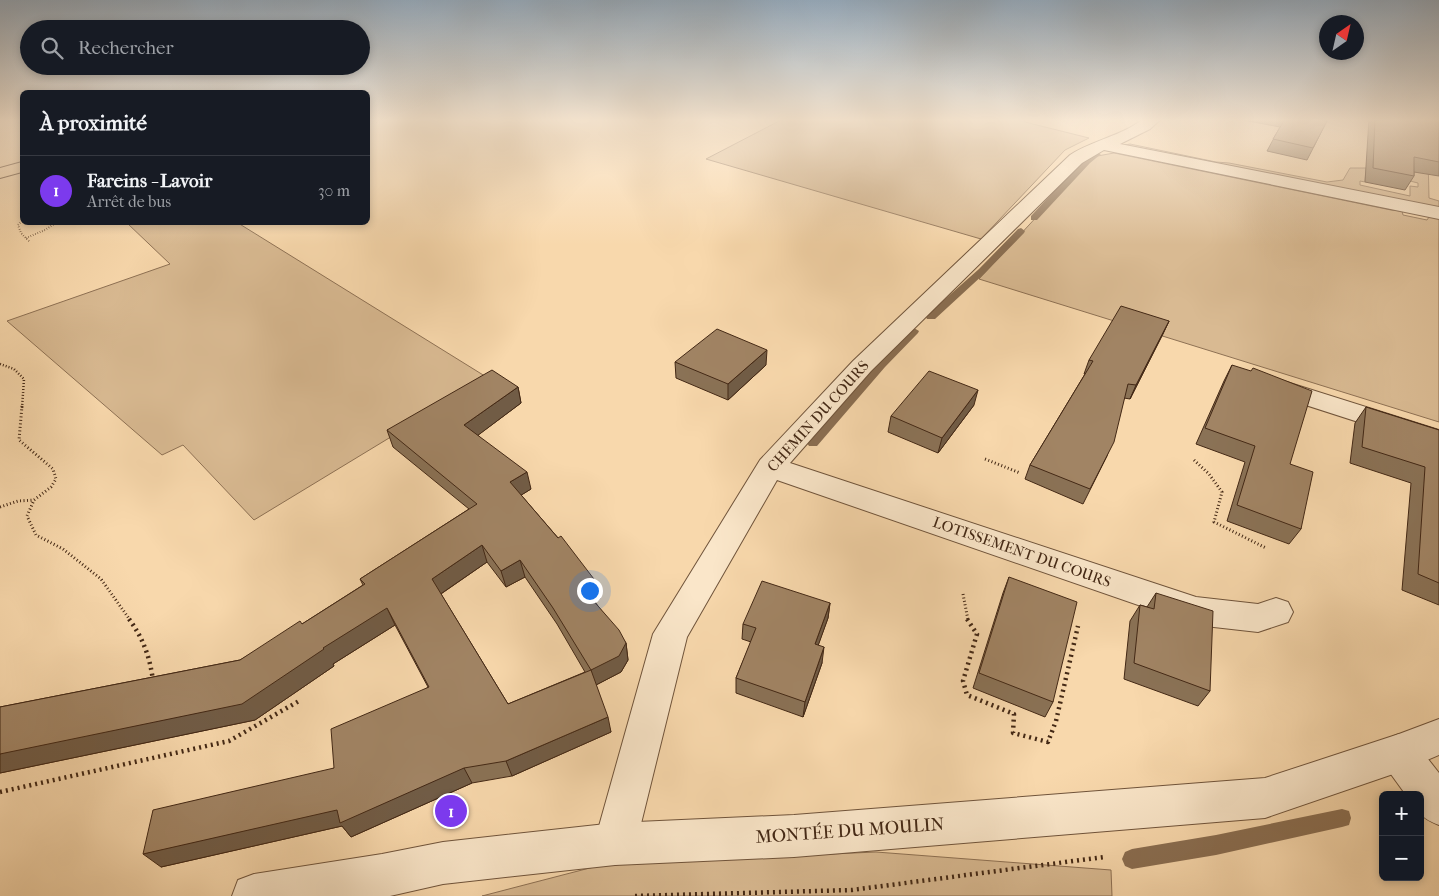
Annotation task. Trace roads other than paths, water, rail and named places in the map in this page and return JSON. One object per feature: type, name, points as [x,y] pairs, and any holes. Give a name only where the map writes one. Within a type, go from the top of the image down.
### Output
[{"type":"main road","points":[[0,173],[20,168]]},
{"type":"street","name":"CHEMIN DU COURS","points":[[615,844],[670,634],[770,467],[862,366],[1074,161]]},
{"type":"street","points":[[1181,161],[1439,213]]},
{"type":"street","points":[[1255,380],[1439,439]]},
{"type":"street","name":"LOTISSEMENT DU COURS","points":[[770,467],[1196,612],[1258,618],[1276,612]]},
{"type":"street","name":"MONTÉE DU MOULIN","points":[[254,896],[382,876],[443,864],[615,844],[794,836],[1265,798],[1400,753],[1439,736]]},
{"type":"street","points":[[1400,753],[1439,805]]},
{"type":"waterway","points":[[1034,218],[1087,161]]},
{"type":"waterway","points":[[931,317],[982,271],[1021,231]]},
{"type":"waterway","points":[[813,443],[881,365],[914,331]]},
{"type":"waterway","points":[[1132,859],[1216,845],[1342,818]]},
{"type":"place","name":"Fareins - Lavoir","points":[[451,811]]}]
